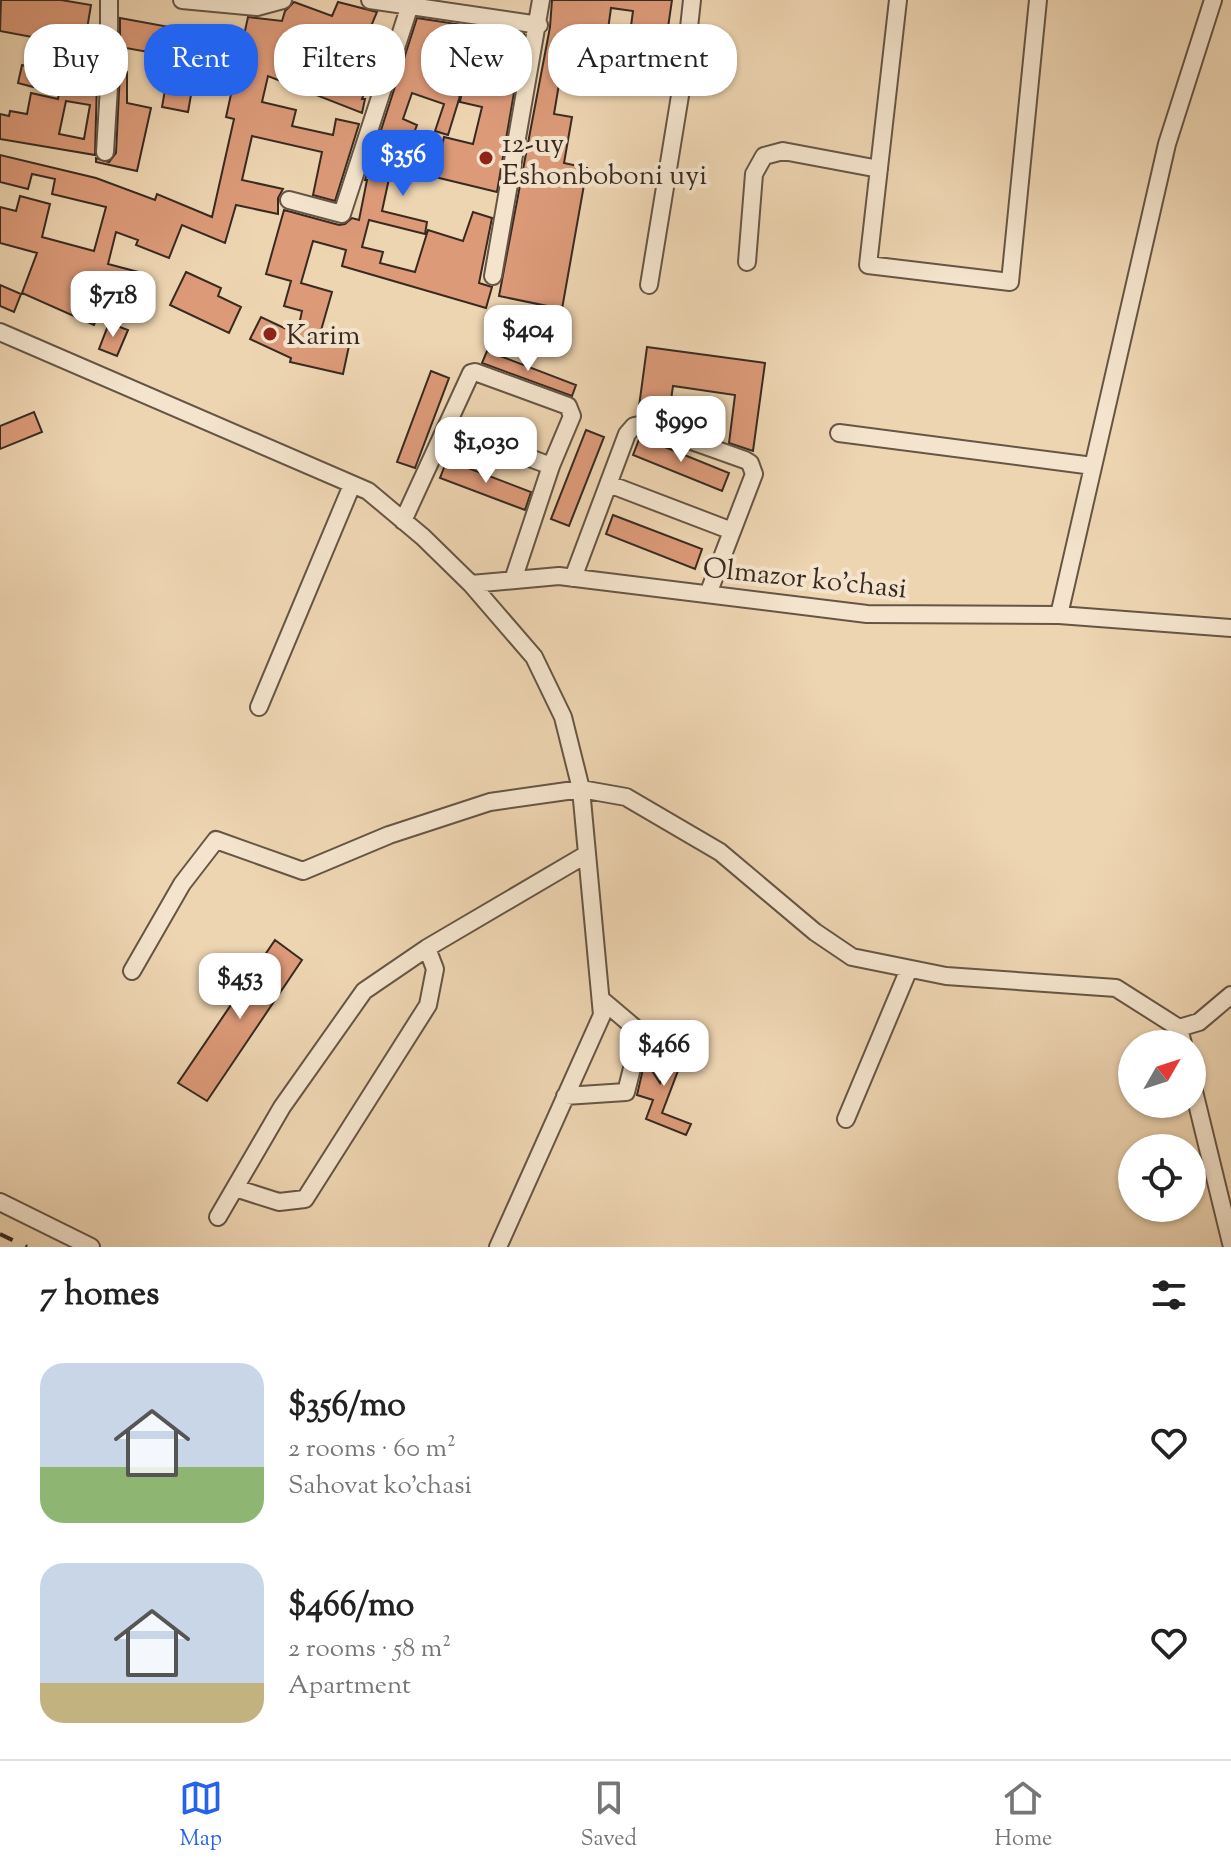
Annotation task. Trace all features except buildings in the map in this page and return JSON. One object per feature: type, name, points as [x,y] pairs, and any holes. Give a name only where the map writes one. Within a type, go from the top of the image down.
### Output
[{"type":"street","points":[[105,152],[109,0]]},
{"type":"street","points":[[182,0],[257,7],[283,0]]},
{"type":"street","points":[[370,0],[539,25]]},
{"type":"street","points":[[493,276],[541,0]]},
{"type":"street","points":[[649,285],[685,65],[692,0]]},
{"type":"street","points":[[898,0],[868,265],[1010,282],[1038,0]]},
{"type":"street","points":[[1059,615],[1167,144],[1213,0]]},
{"type":"street","points":[[289,200],[342,214],[410,5]]},
{"type":"street","points":[[747,262],[754,174],[764,156],[783,151],[879,169]]},
{"type":"street","points":[[0,332],[368,491],[471,584],[534,657],[563,717],[581,789],[602,1015],[498,1247]]},
{"type":"street","points":[[403,521],[464,383],[475,372],[568,406],[572,416],[551,466],[513,580]]},
{"type":"street","points":[[573,578],[627,434],[634,426],[644,424],[750,463],[754,474],[708,594]]},
{"type":"street","points":[[447,427],[551,466]]},
{"type":"street","points":[[839,433],[1093,466]]},
{"type":"street","points":[[609,484],[732,531]]},
{"type":"street","points":[[259,707],[352,485]]},
{"type":"street","name":"Olmazor ko'chasi","points":[[471,584],[573,578],[867,614],[1059,615],[1231,628]]},
{"type":"street","points":[[132,971],[182,884],[216,840],[303,871],[389,835],[490,802],[581,789],[626,797],[720,852],[815,932],[852,957],[946,976],[1116,988],[1173,1030]]},
{"type":"street","points":[[218,1217],[282,1107],[364,991],[427,948],[587,854]]},
{"type":"street","points":[[235,1188],[279,1202],[305,1199],[428,1005],[435,969],[427,948]]},
{"type":"street","points":[[846,1119],[909,969]]},
{"type":"street","points":[[1189,1030],[1231,995]]},
{"type":"street","points":[[565,1096],[626,1092],[641,1033],[601,999]]},
{"type":"street","points":[[1201,1118],[1231,1243]]},
{"type":"street","points":[[0,1202],[91,1247]]},
{"type":"railway","points":[[0,1234],[27,1247]]},
{"type":"place","name":"12-uy Eshonboboni uyi","points":[[486,158]]},
{"type":"place","name":"Karim","points":[[270,334]]}]
